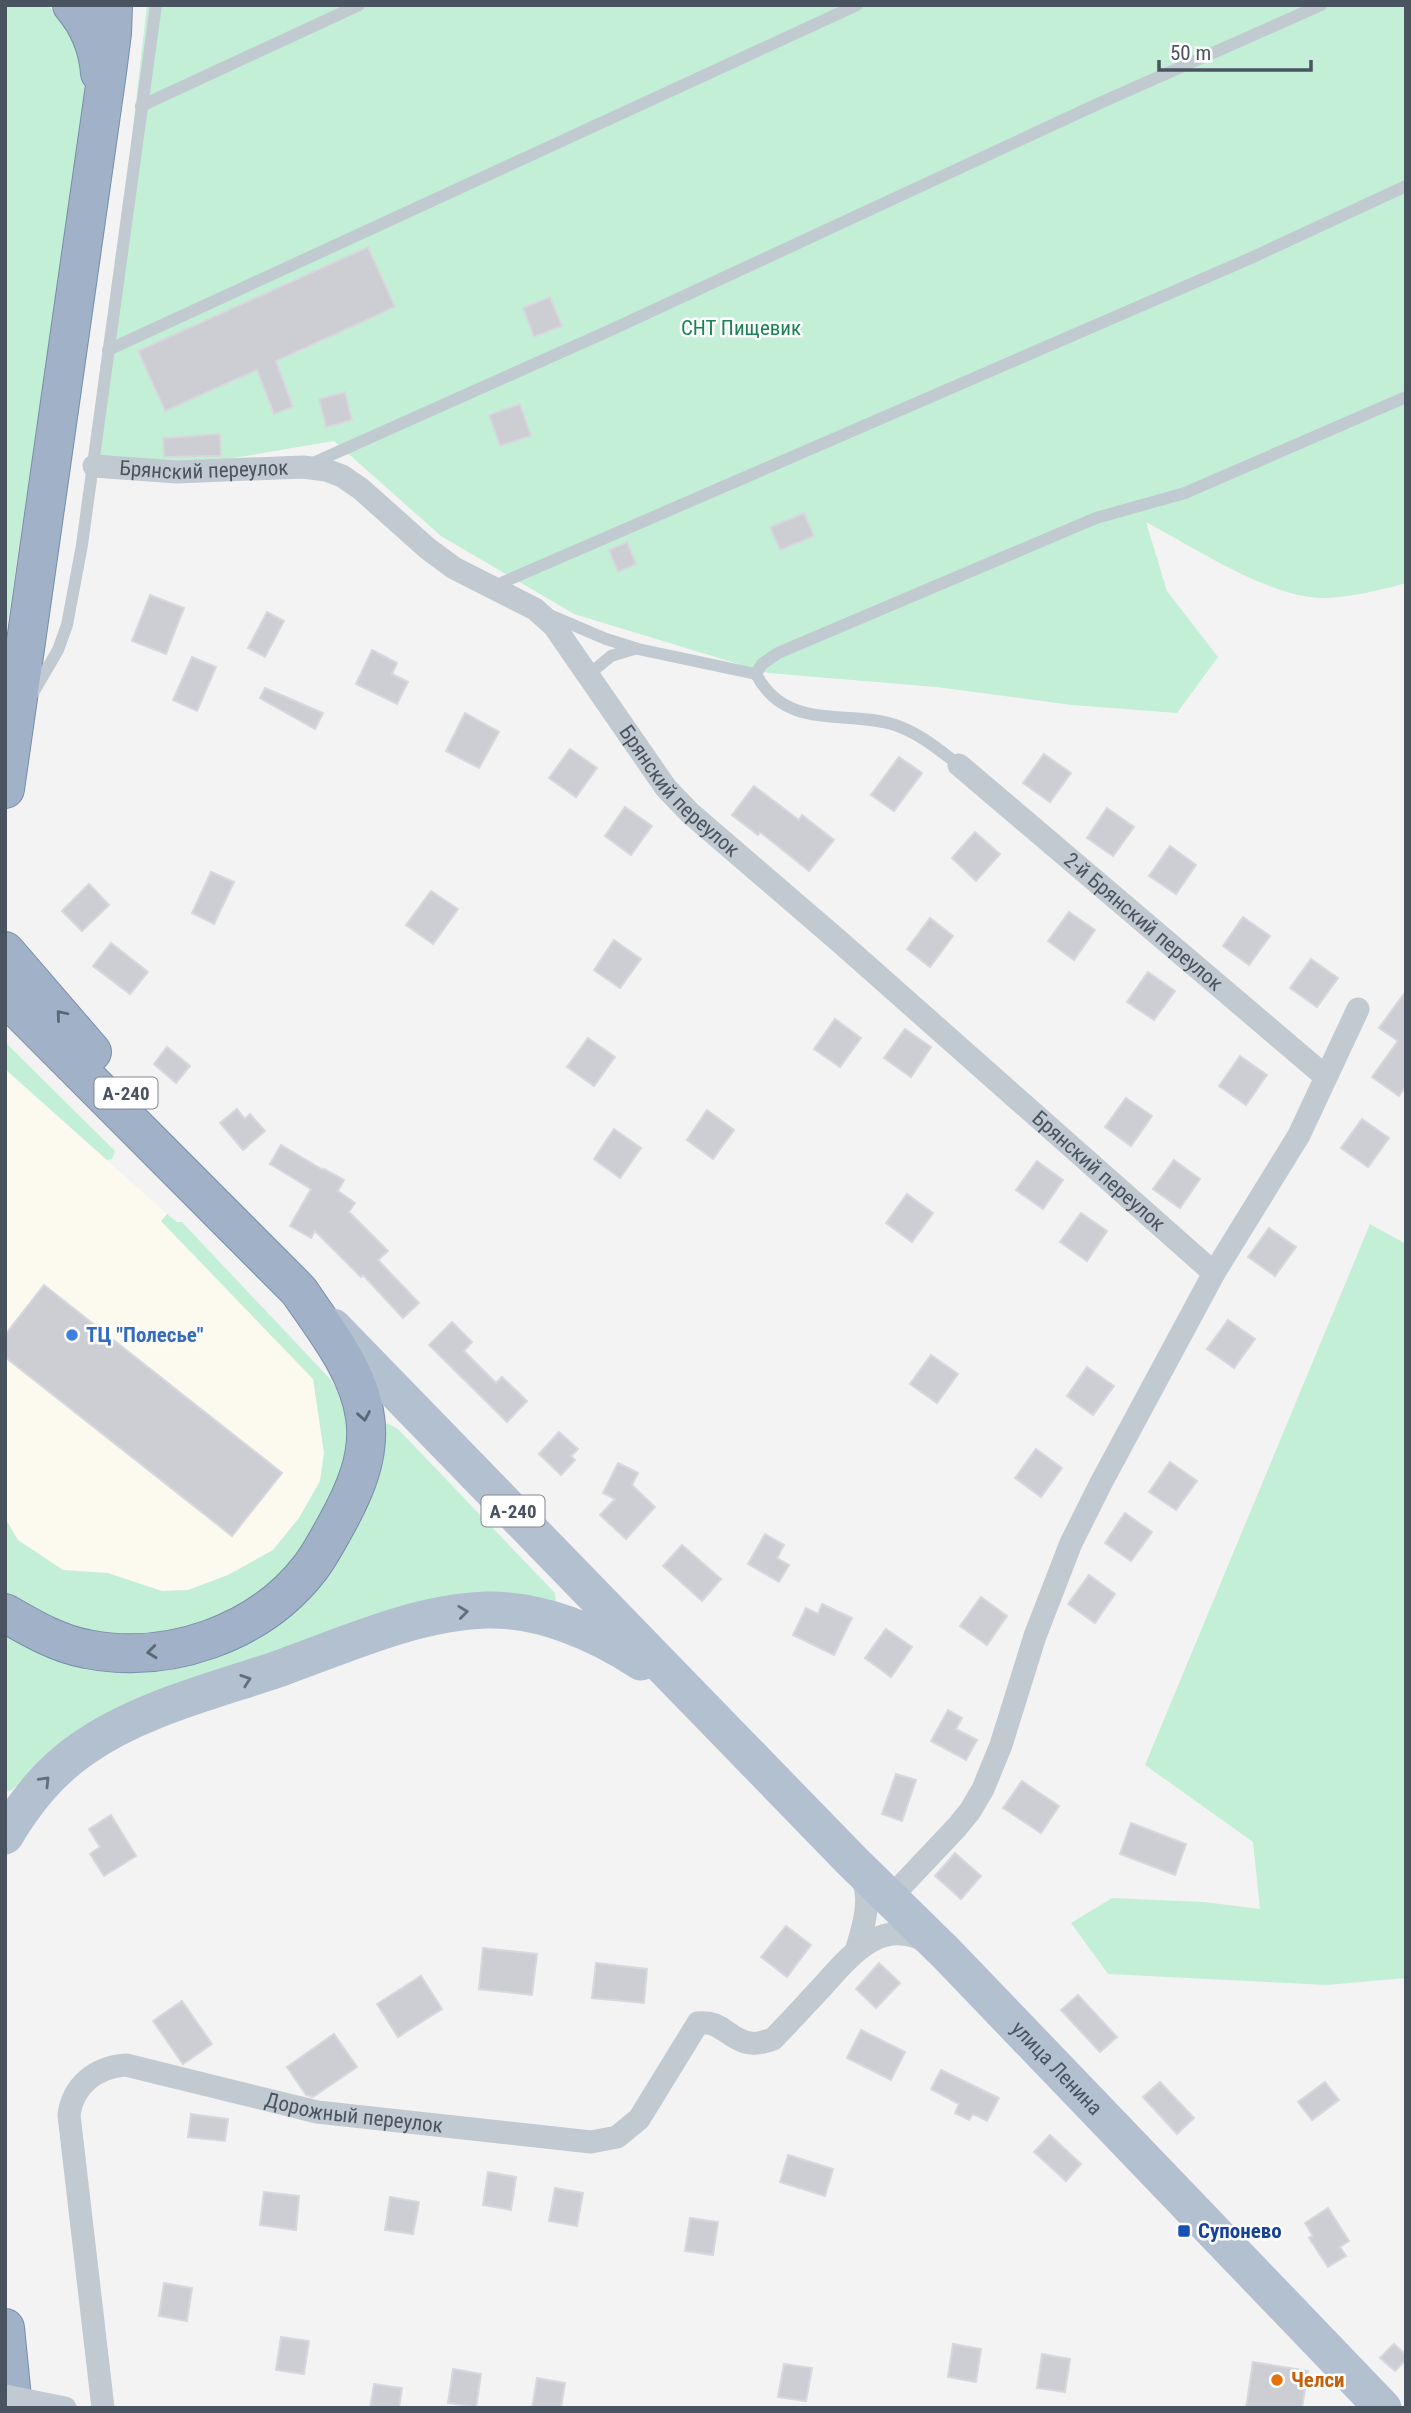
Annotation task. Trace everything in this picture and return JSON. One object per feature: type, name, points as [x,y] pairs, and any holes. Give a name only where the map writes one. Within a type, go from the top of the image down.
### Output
[{"type":"highway","points":[[72,5],[89,29],[99,59],[100,117]]},
{"type":"highway","points":[[5,789],[10,713],[27,627],[112,33],[113,5]]},
{"type":"highway","points":[[5,925],[18,988]]},
{"type":"highway","name":"А-240","points":[[5,951],[18,988],[62,1054],[246,1236]]},
{"type":"highway","name":"А-240","points":[[18,988],[299,1291]]},
{"type":"highway","points":[[5,1011],[62,1054]]},
{"type":"highway","points":[[5,1613],[31,1629],[73,1645],[115,1653],[139,1653],[166,1650],[216,1637],[258,1616],[295,1585],[310,1568],[338,1522],[361,1471],[367,1439],[365,1415],[349,1371],[299,1291]]},
{"type":"highway","points":[[5,2329],[13,2408]]},
{"type":"main road","name":"А-240","points":[[299,1291],[727,1731]]},
{"type":"main road","points":[[5,1836],[40,1785],[83,1748],[114,1730],[189,1699],[392,1629],[462,1612],[490,1610],[525,1613],[593,1634],[663,1677],[727,1731]]},
{"type":"main road","name":"улица Ленина","points":[[727,1731],[852,1861],[946,1953],[1380,2407]]},
{"type":"street","name":"Брянский переулок","points":[[94,466],[177,472],[303,467],[326,470],[342,476],[361,489],[427,548],[454,568],[535,609],[554,626],[666,788],[690,813],[841,942],[1214,1273]]},
{"type":"street","name":"2-й Брянский переулок","points":[[959,765],[1326,1077]]},
{"type":"street","points":[[890,1898],[957,1827],[983,1789],[1001,1745],[1035,1636],[1071,1543],[1214,1273],[1299,1135],[1358,1009]]},
{"type":"street","points":[[852,1861],[864,1881],[866,1894],[866,1911],[857,1948]]},
{"type":"street","points":[[857,1948],[878,1937],[908,1934],[923,1939],[946,1953]]},
{"type":"street","name":"Дорожный переулок","points":[[103,2408],[69,2115],[71,2100],[79,2087],[101,2070],[126,2065],[317,2112],[591,2142],[617,2137],[639,2119],[698,2023],[709,2021],[743,2042],[759,2043],[773,2039],[857,1948]]},
{"type":"street","points":[[5,2396],[65,2408]]},
{"type":"lane","points":[[10,713],[58,650],[66,625],[94,466],[156,5]]},
{"type":"lane","points":[[141,106],[359,5]]},
{"type":"lane","points":[[108,350],[857,5]]},
{"type":"lane","points":[[303,467],[613,329],[1102,102],[1321,5]]},
{"type":"lane","points":[[492,587],[1238,263],[1406,186]]},
{"type":"lane","points":[[756,674],[762,664],[790,648],[1096,519],[1185,493],[1406,397]]},
{"type":"lane","points":[[535,609],[606,639],[638,649],[756,674],[766,692],[805,714],[827,718],[871,719],[895,726],[918,735],[959,765]]},
{"type":"lane","points":[[587,676],[611,656],[638,649]]},
{"type":"shaded area","points":[[5,1069],[167,1214],[161,1221],[313,1379],[324,1453],[320,1481],[299,1518],[273,1550],[228,1575],[188,1590],[162,1591],[108,1573],[63,1570],[18,1540],[7,1524]]},
{"type":"green space","points":[[5,5],[47,5],[57,15],[77,48],[84,74],[85,101],[5,641]]},
{"type":"green space","name":"СНТ Пищевик","points":[[147,5],[1406,5],[1406,583],[1342,597],[1301,596],[1256,581],[1146,522],[1167,591],[1218,657],[1177,713],[1072,705],[936,687],[768,673],[574,614],[441,536],[334,441],[180,467],[115,456],[94,466]]},
{"type":"green space","points":[[5,1042],[115,1151],[112,1159],[107,1160],[5,1069]]},
{"type":"green space","points":[[167,1214],[177,1222],[182,1222],[331,1380],[339,1393],[350,1427],[348,1458],[311,1536],[278,1579],[236,1612],[165,1636],[85,1634],[5,1595],[5,1518],[18,1540],[63,1570],[108,1573],[162,1591],[188,1590],[228,1575],[273,1550],[299,1518],[320,1481],[324,1453],[313,1379],[161,1221]]},
{"type":"green space","points":[[1370,1224],[1406,1244],[1406,1978],[1327,1985],[1108,1974],[1071,1923],[1112,1898],[1204,1902],[1260,1909],[1253,1842],[1145,1765]]},
{"type":"green space","points":[[387,1423],[398,1429],[555,1593],[556,1602],[498,1594],[21,1782],[5,1792],[5,1632],[236,1644]]},
{"type":"building","points":[[368,247],[395,307],[276,361],[293,407],[274,414],[257,370],[165,411],[138,351]]},
{"type":"building","points":[[550,297],[562,326],[534,337],[523,308]]},
{"type":"building","points":[[345,392],[352,420],[326,427],[319,399]]},
{"type":"building","points":[[520,404],[531,436],[500,446],[489,415]]},
{"type":"building","points":[[220,434],[221,456],[164,457],[163,438]]},
{"type":"building","points":[[804,513],[814,536],[780,550],[770,527]]},
{"type":"building","points":[[627,542],[636,564],[618,572],[609,550]]},
{"type":"building","points":[[150,595],[184,608],[166,654],[132,641]]},
{"type":"building","points":[[267,612],[284,621],[265,657],[248,648]]},
{"type":"building","points":[[372,650],[397,663],[392,674],[408,682],[397,704],[356,684]]},
{"type":"building","points":[[192,657],[216,667],[197,711],[173,700]]},
{"type":"building","points":[[265,688],[323,713],[315,729],[260,698]]},
{"type":"building","points":[[465,713],[499,732],[479,768],[446,751]]},
{"type":"building","points":[[570,749],[597,768],[576,797],[549,778]]},
{"type":"building","points":[[1044,754],[1071,773],[1050,802],[1023,783]]},
{"type":"building","points":[[899,757],[922,773],[894,811],[871,795]]},
{"type":"building","points":[[754,786],[799,820],[802,815],[834,840],[809,871],[760,832],[758,835],[732,815]]},
{"type":"building","points":[[625,807],[652,826],[631,855],[605,836]]},
{"type":"building","points":[[1107,808],[1134,827],[1113,856],[1087,838]]},
{"type":"building","points":[[975,832],[1000,854],[976,881],[952,858]]},
{"type":"building","points":[[1170,846],[1196,865],[1176,894],[1149,876]]},
{"type":"building","points":[[211,872],[234,882],[214,924],[192,913]]},
{"type":"building","points":[[89,884],[109,905],[82,931],[62,911]]},
{"type":"building","points":[[431,891],[458,909],[433,944],[406,925]]},
{"type":"building","points":[[1069,912],[1095,930],[1074,960],[1048,941]]},
{"type":"building","points":[[1243,917],[1270,936],[1249,965],[1223,946]]},
{"type":"building","points":[[930,918],[953,936],[930,967],[907,949]]},
{"type":"building","points":[[614,940],[641,959],[620,988],[594,970]]},
{"type":"building","points":[[111,943],[148,972],[130,994],[93,966]]},
{"type":"building","points":[[1311,959],[1338,978],[1317,1007],[1290,988]]},
{"type":"building","points":[[1148,972],[1175,991],[1154,1020],[1127,1002]]},
{"type":"building","points":[[1406,991],[1406,1086],[1399,1096],[1372,1077],[1398,1041],[1379,1028]]},
{"type":"building","points":[[835,1019],[861,1038],[840,1067],[814,1049]]},
{"type":"building","points":[[905,1029],[931,1047],[911,1077],[884,1058]]},
{"type":"building","points":[[588,1038],[615,1057],[594,1086],[567,1067]]},
{"type":"building","points":[[167,1047],[190,1066],[176,1083],[154,1064]]},
{"type":"building","points":[[1240,1056],[1267,1075],[1246,1105],[1219,1086]]},
{"type":"building","points":[[1126,1098],[1152,1116],[1131,1146],[1105,1127]]},
{"type":"building","points":[[237,1109],[245,1119],[250,1114],[265,1131],[243,1150],[220,1123]]},
{"type":"building","points":[[707,1110],[734,1130],[713,1159],[687,1140]]},
{"type":"building","points":[[1362,1119],[1389,1138],[1368,1167],[1341,1148]]},
{"type":"building","points":[[614,1129],[641,1148],[620,1178],[594,1159]]},
{"type":"building","points":[[281,1145],[344,1180],[338,1191],[355,1203],[349,1212],[388,1251],[378,1260],[419,1303],[403,1318],[363,1275],[361,1277],[315,1231],[311,1238],[290,1226],[311,1189],[270,1164]]},
{"type":"building","points":[[1174,1160],[1200,1179],[1180,1208],[1153,1189]]},
{"type":"building","points":[[1037,1161],[1063,1180],[1043,1209],[1016,1190]]},
{"type":"building","points":[[907,1194],[933,1213],[912,1242],[886,1223]]},
{"type":"building","points":[[1081,1213],[1107,1231],[1087,1261],[1060,1242]]},
{"type":"building","points":[[1269,1228],[1296,1247],[1275,1276],[1248,1257]]},
{"type":"building","points":[[44,1285],[282,1473],[232,1536],[5,1357],[5,1335]]},
{"type":"building","points":[[1228,1320],[1255,1339],[1234,1368],[1207,1349]]},
{"type":"building","points":[[452,1322],[472,1342],[464,1351],[496,1383],[502,1377],[527,1401],[507,1422],[429,1345]]},
{"type":"building","points":[[931,1355],[958,1374],[937,1403],[910,1384]]},
{"type":"building","points":[[1087,1367],[1114,1386],[1093,1415],[1067,1396]]},
{"type":"building","points":[[559,1432],[578,1449],[571,1456],[575,1460],[561,1475],[539,1454]]},
{"type":"building","points":[[1036,1449],[1062,1468],[1041,1497],[1015,1478]]},
{"type":"building","points":[[1170,1462],[1197,1481],[1176,1510],[1149,1492]]},
{"type":"building","points":[[618,1463],[638,1473],[632,1485],[655,1507],[626,1539],[600,1515],[615,1499],[603,1493]]},
{"type":"building","points":[[1125,1513],[1152,1532],[1131,1561],[1105,1543]]},
{"type":"building","points":[[765,1534],[784,1545],[777,1558],[789,1565],[779,1582],[748,1564]]},
{"type":"building","points":[[682,1545],[721,1579],[702,1601],[663,1566]]},
{"type":"building","points":[[1089,1575],[1115,1594],[1095,1623],[1068,1604]]},
{"type":"building","points":[[981,1597],[1007,1616],[987,1645],[960,1626]]},
{"type":"building","points":[[822,1604],[852,1618],[834,1655],[793,1635],[806,1608],[818,1614]]},
{"type":"building","points":[[886,1629],[912,1647],[891,1677],[865,1658]]},
{"type":"building","points":[[948,1710],[962,1718],[956,1729],[977,1740],[966,1760],[931,1741]]},
{"type":"building","points":[[896,1774],[916,1780],[902,1821],[882,1814]]},
{"type":"building","points":[[1022,1781],[1059,1806],[1041,1833],[1003,1808]]},
{"type":"building","points":[[111,1815],[136,1856],[104,1876],[90,1854],[100,1847],[89,1829]]},
{"type":"building","points":[[1131,1823],[1186,1844],[1175,1875],[1120,1854]]},
{"type":"building","points":[[955,1853],[981,1876],[961,1899],[935,1876]]},
{"type":"building","points":[[786,1926],[811,1945],[787,1977],[761,1957]]},
{"type":"building","points":[[483,1948],[537,1954],[532,1995],[479,1989]]},
{"type":"building","points":[[596,1963],[647,1969],[644,2003],[592,1998]]},
{"type":"building","points":[[879,1963],[900,1983],[876,2008],[856,1989]]},
{"type":"building","points":[[421,1976],[442,2009],[398,2037],[377,2004]]},
{"type":"building","points":[[1078,1995],[1117,2037],[1100,2052],[1061,2010]]},
{"type":"building","points":[[182,2001],[212,2044],[183,2064],[153,2021]]},
{"type":"building","points":[[861,2030],[905,2052],[891,2080],[847,2058]]},
{"type":"building","points":[[334,2034],[357,2067],[313,2097],[306,2095],[287,2067]]},
{"type":"building","points":[[941,2070],[999,2098],[987,2121],[973,2114],[969,2120],[955,2113],[959,2104],[931,2089]]},
{"type":"building","points":[[1160,2082],[1194,2118],[1177,2134],[1143,2097]]},
{"type":"building","points":[[1325,2082],[1339,2100],[1312,2120],[1298,2102]]},
{"type":"building","points":[[191,2114],[228,2119],[225,2141],[188,2137]]},
{"type":"building","points":[[1050,2135],[1081,2164],[1066,2181],[1034,2152]]},
{"type":"building","points":[[788,2155],[833,2169],[825,2196],[780,2182]]},
{"type":"building","points":[[488,2172],[516,2177],[511,2210],[483,2205]]},
{"type":"building","points":[[555,2188],[583,2193],[577,2226],[549,2221]]},
{"type":"building","points":[[264,2192],[299,2196],[296,2230],[260,2225]]},
{"type":"building","points":[[390,2197],[419,2202],[413,2234],[385,2230]]},
{"type":"building","points":[[1328,2208],[1349,2241],[1340,2247],[1346,2256],[1328,2267],[1309,2238],[1313,2236],[1305,2223]]},
{"type":"building","points":[[690,2218],[718,2222],[713,2255],[685,2251]]},
{"type":"building","points":[[164,2283],[192,2288],[187,2321],[159,2316]]},
{"type":"building","points":[[281,2337],[309,2341],[304,2374],[276,2370]]},
{"type":"building","points":[[953,2344],[981,2349],[976,2382],[948,2377]]},
{"type":"building","points":[[1394,2344],[1406,2355],[1406,2360],[1395,2371],[1380,2358]]},
{"type":"building","points":[[1042,2354],[1070,2359],[1065,2392],[1037,2388]]},
{"type":"building","points":[[1253,2362],[1308,2371],[1302,2408],[1246,2408]]},
{"type":"building","points":[[784,2364],[812,2368],[806,2401],[778,2397]]},
{"type":"building","points":[[453,2369],[481,2374],[476,2407],[448,2403]]},
{"type":"building","points":[[537,2378],[565,2383],[561,2408],[532,2408]]},
{"type":"building","points":[[374,2384],[402,2388],[399,2408],[370,2408]]},
{"type":"place","name":"ТЦ \"Полесье\"","points":[[72,1335]]},
{"type":"place","name":"Супонево","points":[[1184,2231]]},
{"type":"place","name":"Челси","points":[[1277,2380]]}]
